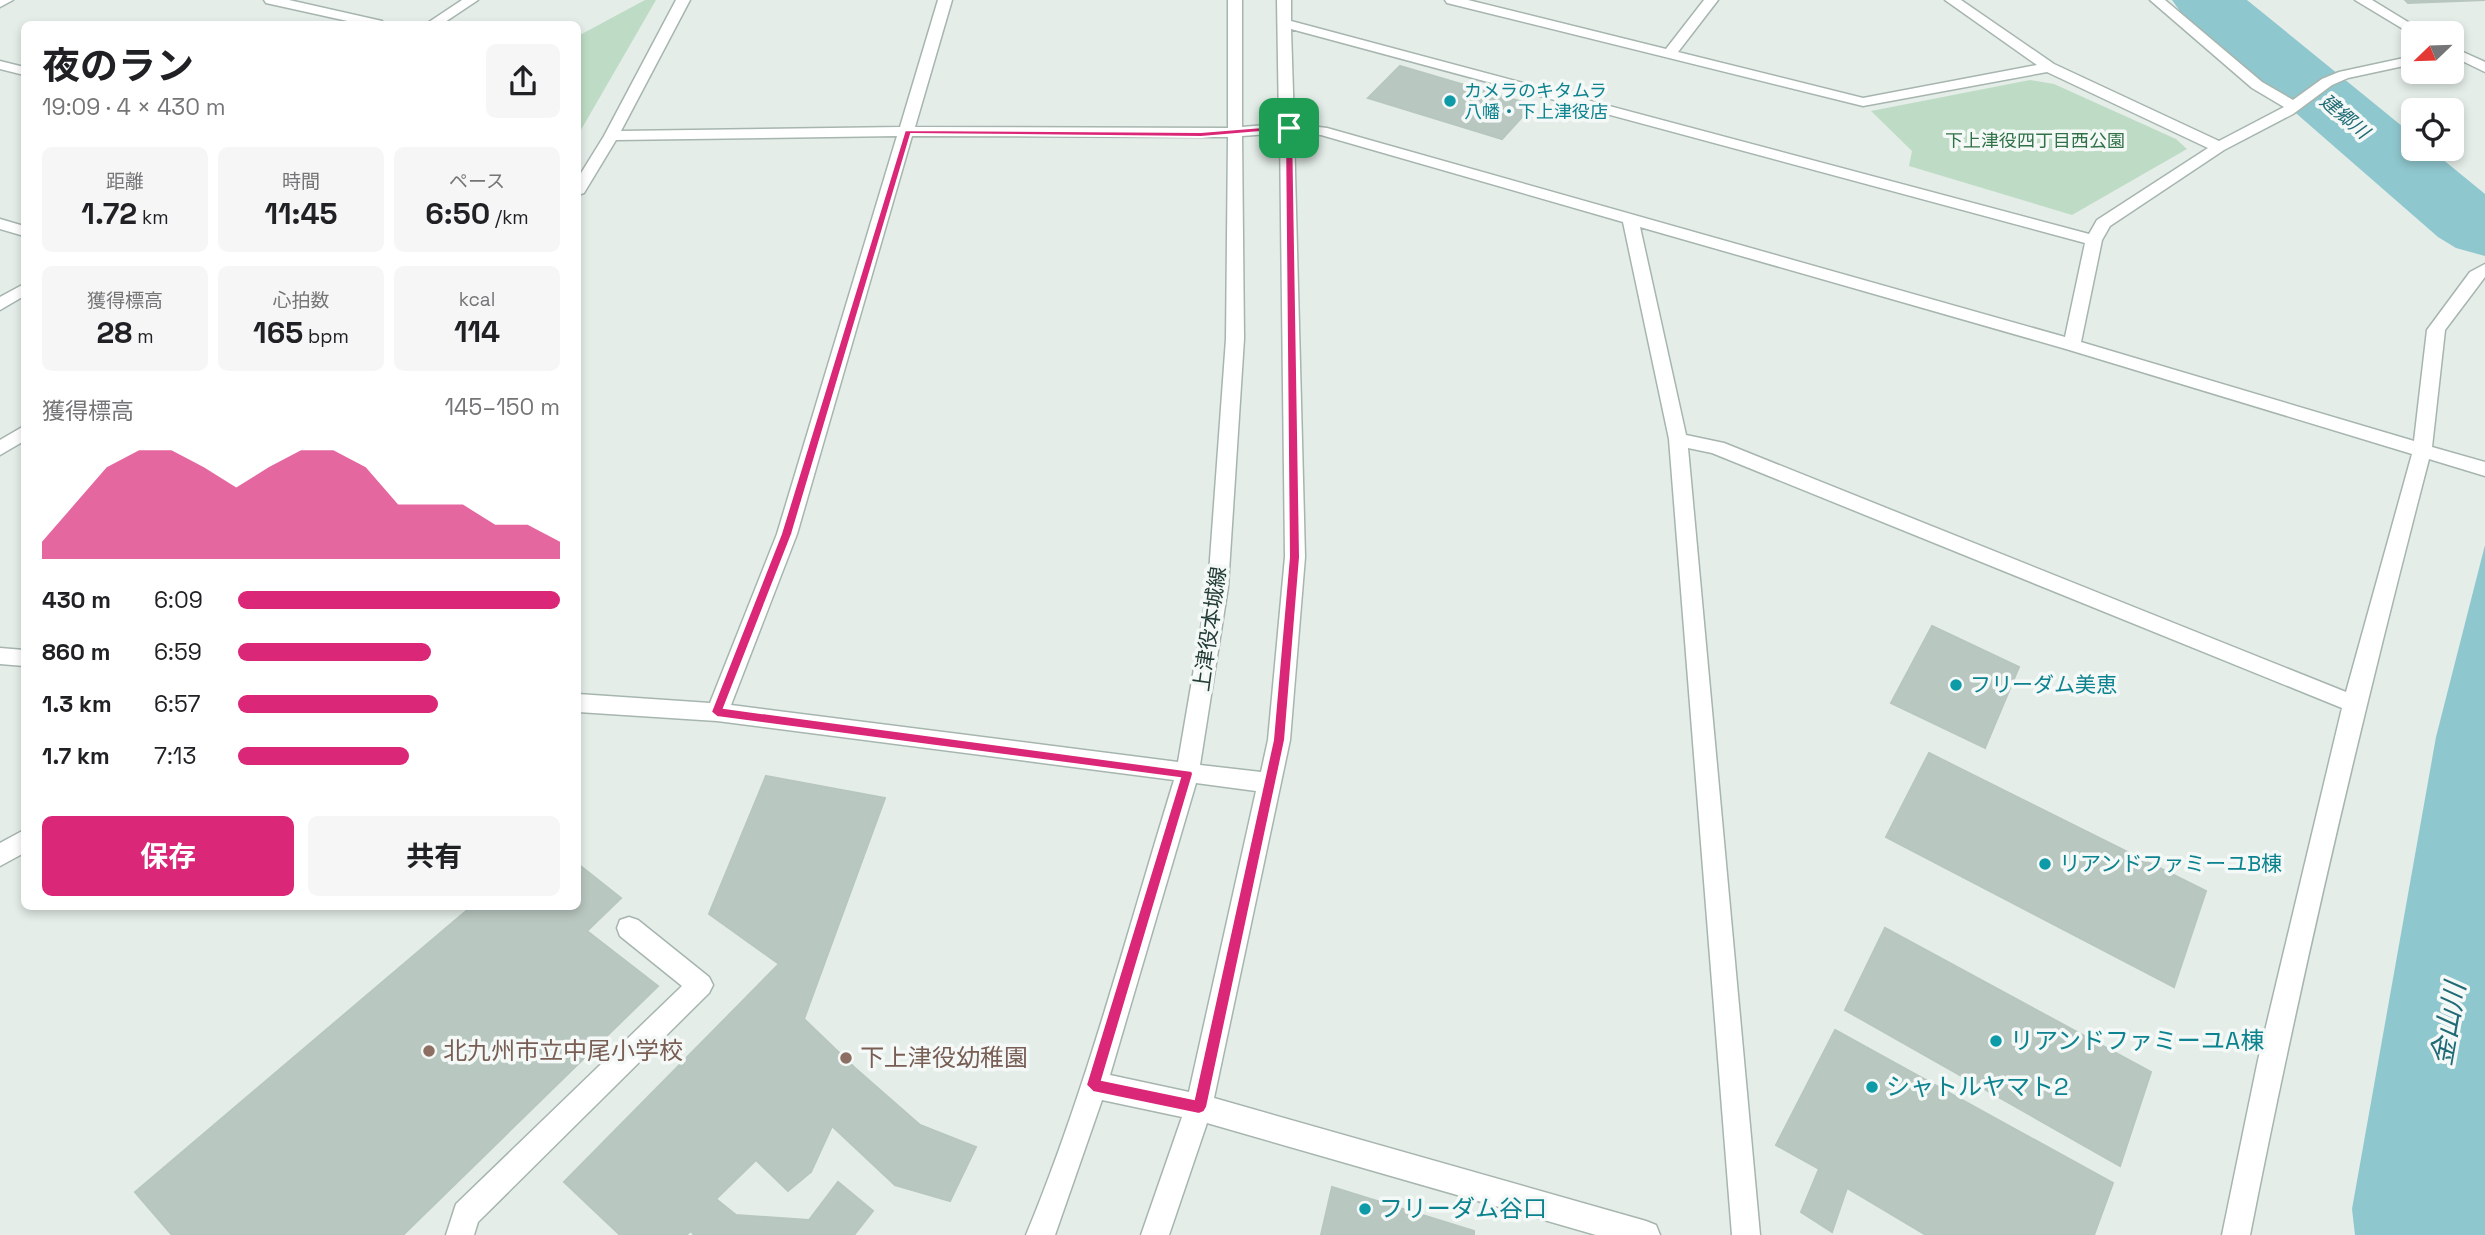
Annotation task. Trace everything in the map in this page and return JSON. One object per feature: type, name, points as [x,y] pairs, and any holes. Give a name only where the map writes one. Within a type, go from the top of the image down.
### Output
[{"type":"street","points":[[0,3],[6,0]]},
{"type":"street","points":[[271,0],[364,21]]},
{"type":"street","points":[[438,21],[471,0]]},
{"type":"street","points":[[581,185],[611,136],[683,0]]},
{"type":"street","points":[[717,712],[787,534],[944,0]]},
{"type":"street","name":"上津役本城線","points":[[1041,1235],[1093,1085],[1187,774],[1219,574],[1235,339],[1235,0]]},
{"type":"street","points":[[1155,1235],[1199,1107],[1279,740],[1295,557],[1289,128],[1284,0]]},
{"type":"street","points":[[1452,0],[1863,102],[2049,67]]},
{"type":"street","points":[[1670,55],[1711,0]]},
{"type":"street","points":[[1952,0],[2049,67],[2219,147]]},
{"type":"street","points":[[2157,0],[2257,85],[2298,104]]},
{"type":"street","points":[[2362,0],[2401,23]]},
{"type":"street","points":[[1285,23],[2094,240]]},
{"type":"street","points":[[2464,58],[2485,68]]},
{"type":"street","points":[[2072,345],[2094,240],[2102,223],[2219,147],[2298,104],[2327,82],[2344,75],[2401,63]]},
{"type":"street","points":[[0,65],[21,70]]},
{"type":"street","points":[[611,136],[907,131],[1236,133],[1289,128],[1322,131],[2072,345],[2479,467]]},
{"type":"street","points":[[1630,217],[1678,439],[1746,1235]]},
{"type":"street","points":[[0,224],[21,230]]},
{"type":"street","points":[[2236,1235],[2271,1060],[2354,704],[2422,451],[2436,330],[2484,269]]},
{"type":"street","points":[[0,305],[21,291]]},
{"type":"street","points":[[0,449],[21,434]]},
{"type":"street","points":[[1678,439],[1730,454],[2354,704]]},
{"type":"street","points":[[0,656],[21,658]]},
{"type":"street","points":[[581,702],[717,712],[1270,783]]},
{"type":"street","points":[[0,856],[21,842]]},
{"type":"street","points":[[460,1235],[466,1214],[700,985],[629,929]]},
{"type":"street","points":[[1093,1085],[1199,1107],[1646,1235]]},
{"type":"green space","points":[[645,0],[656,0],[581,130],[581,34]]},
{"type":"green space","name":"下上津役四丁目西公園","points":[[2030,80],[2054,84],[2176,139],[2187,149],[2072,215],[1909,166],[1912,151],[1871,111]]},
{"type":"water","points":[[2337,98],[2401,151],[2401,161],[2413,161],[2485,221],[2485,252],[2320,107]]},
{"type":"water","name":"金山川","points":[[2485,545],[2485,1235],[2355,1235],[2352,1209],[2436,737]]},
{"type":"building","points":[[2405,0],[2485,0],[2408,3]]},
{"type":"building","name":"カメラのキタムラ 八幡・下上津役店","points":[[1400,66],[1533,105],[1502,139],[1368,98]]},
{"type":"building","name":"フリーダム美恵","points":[[1932,626],[2019,667],[1985,748],[1891,703]]},
{"type":"building","name":"リアンドファミーユB棟","points":[[1929,753],[2206,891],[2174,987],[1886,837]]},
{"type":"building","points":[[766,776],[885,798],[804,1019],[920,1125],[976,1147],[950,1201],[895,1185],[832,1126],[811,1172],[788,1191],[756,1160],[716,1199],[736,1215],[809,1220],[838,1182],[873,1211],[854,1235],[694,1235],[691,1231],[686,1235],[620,1235],[564,1182],[779,964],[709,914]]},
{"type":"building","points":[[581,866],[621,898],[587,931],[658,986],[403,1235],[172,1235],[135,1192],[467,910],[581,910]]},
{"type":"building","name":"リアンドファミーユA棟","points":[[1885,928],[2151,1072],[2120,1166],[1845,1010]]},
{"type":"building","name":"シャトルヤマト2","points":[[1835,1030],[2113,1183],[2094,1235],[1926,1235],[1847,1188],[1832,1232],[1801,1212],[1819,1169],[1776,1145]]},
{"type":"building","name":"フリーダム谷口","points":[[1332,1187],[1474,1231],[1474,1235],[1321,1235]]},
{"type":"waterway","name":"建郷川","points":[[2206,0],[2467,220],[2485,231]]},
{"type":"place","name":"カメラのキタムラ 八幡・下上津役店","points":[[1450,101]]},
{"type":"place","name":"フリーダム美恵","points":[[1956,685]]},
{"type":"place","name":"リアンドファミーユB棟","points":[[2045,864]]},
{"type":"place","name":"リアンドファミーユA棟","points":[[1996,1041]]},
{"type":"place","name":"北九州市立中尾小学校","points":[[429,1051]]},
{"type":"place","name":"下上津役幼稚園","points":[[846,1058]]},
{"type":"place","name":"シャトルヤマト2","points":[[1872,1087]]},
{"type":"place","name":"フリーダム谷口","points":[[1365,1209]]},
{"type":"route","points":[[1289,128],[1295,557],[1279,740],[1199,1107],[1093,1085],[1187,774],[717,712],[787,534],[907,131],[1201,134],[1289,128]]}]
